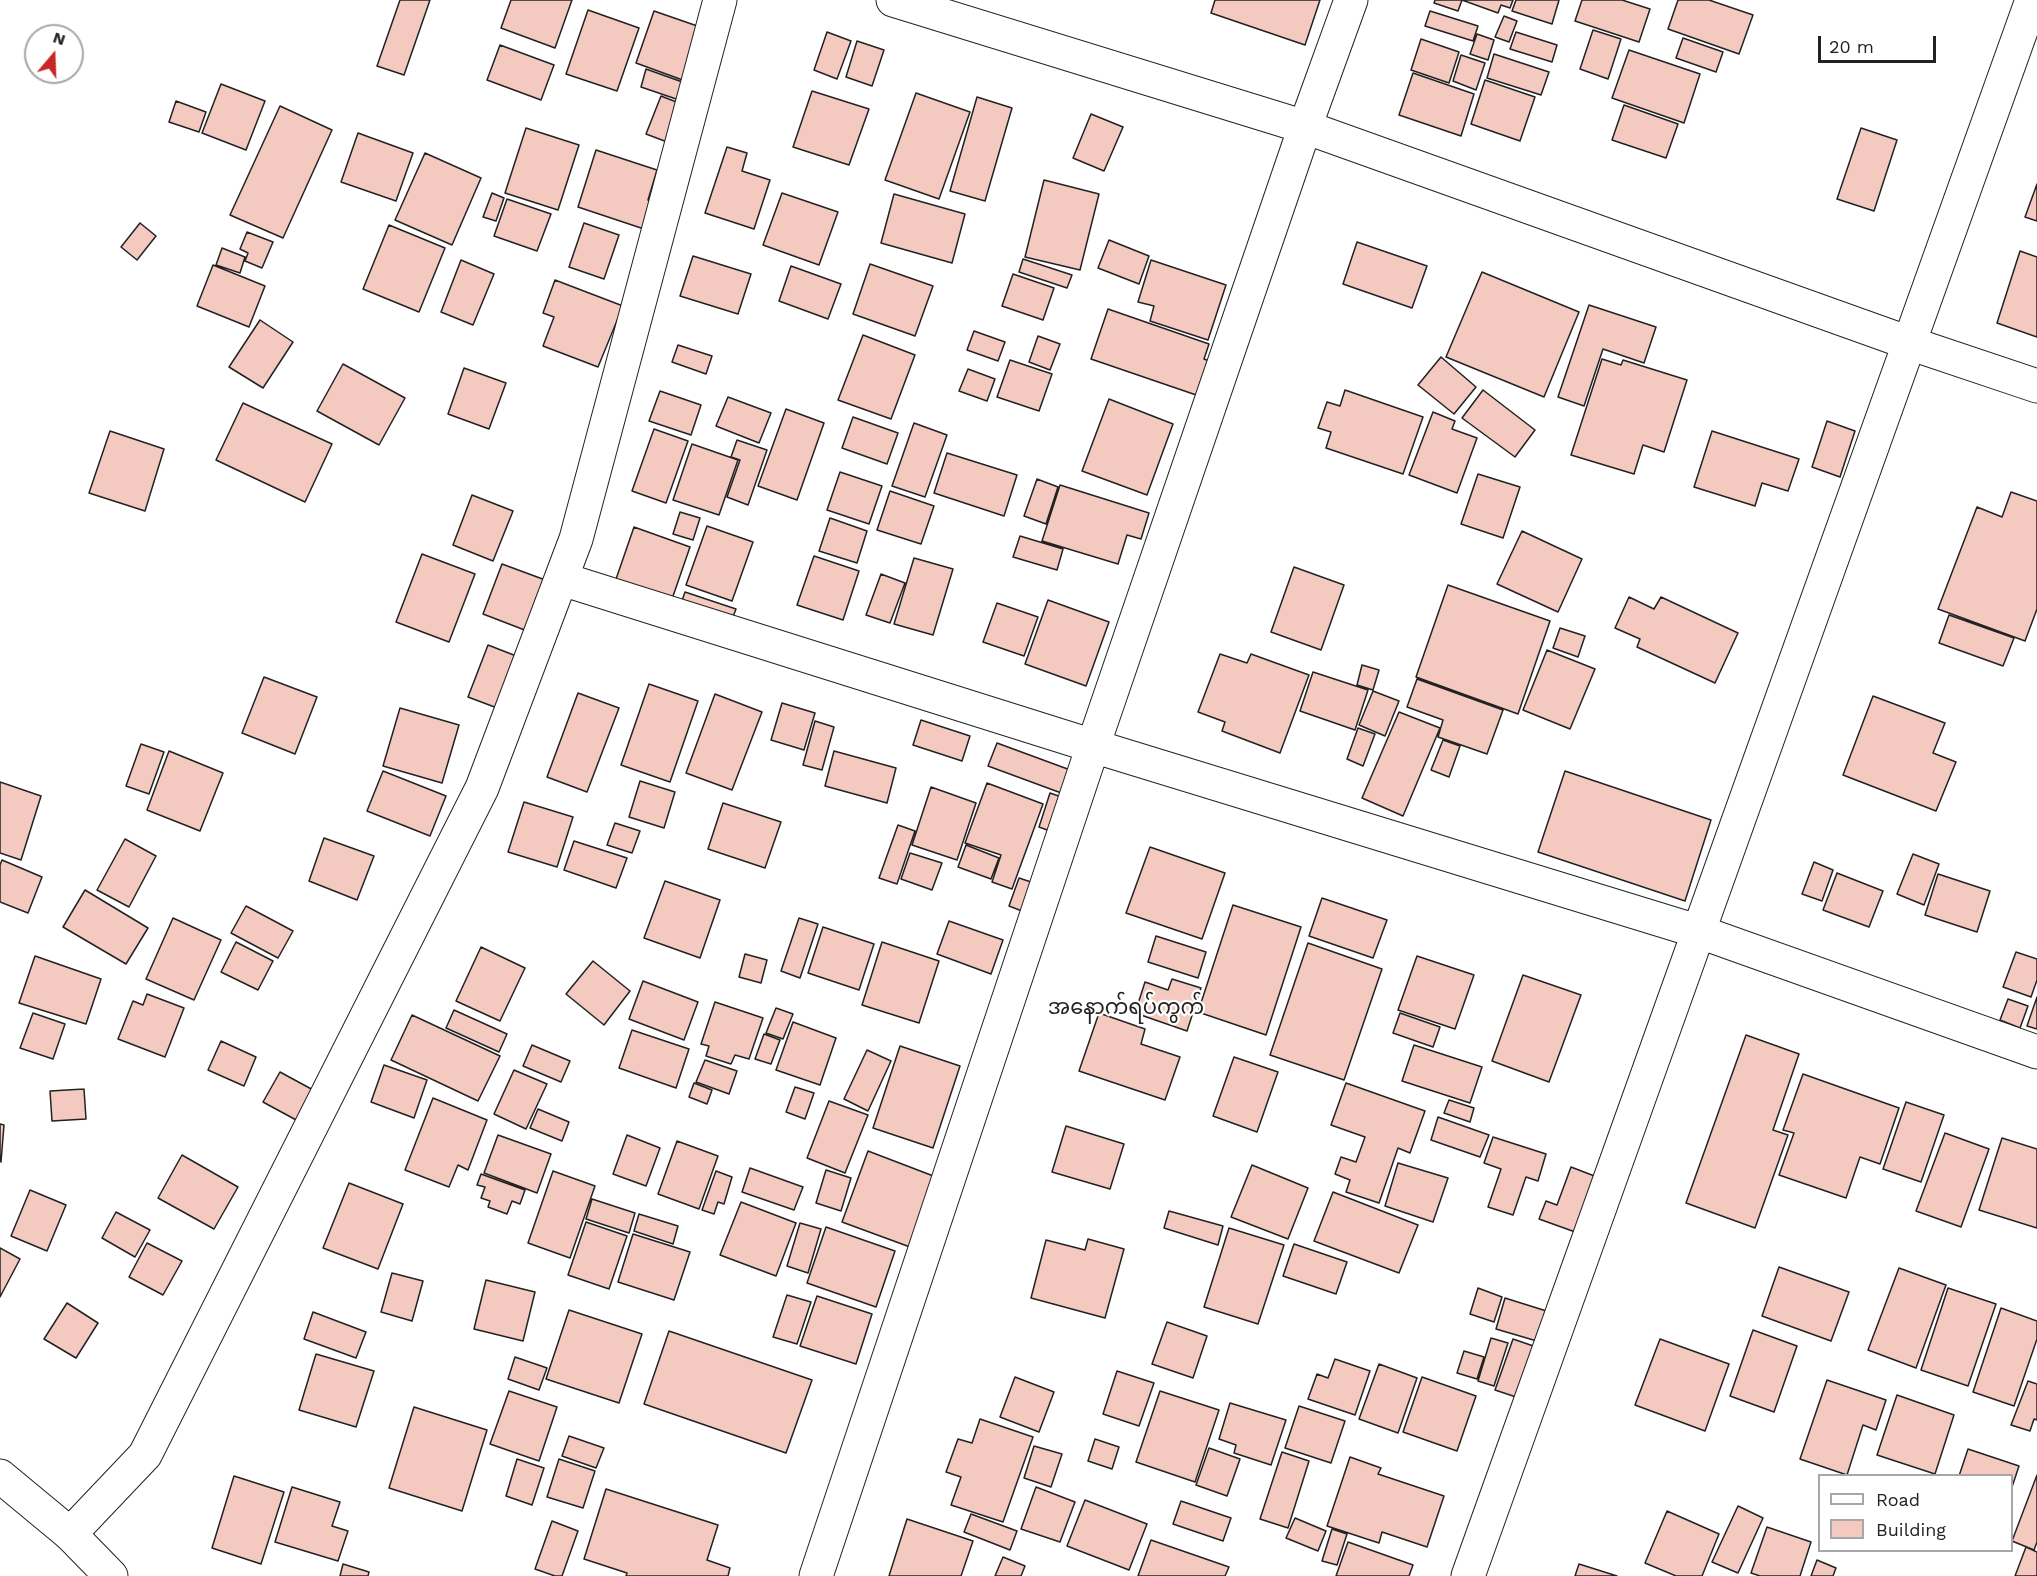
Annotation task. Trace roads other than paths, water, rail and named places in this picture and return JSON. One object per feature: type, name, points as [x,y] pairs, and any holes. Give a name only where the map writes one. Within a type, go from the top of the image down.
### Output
[{"type":"main road","points":[[70,1534],[145,1455],[482,788],[576,539],[720,0]]},
{"type":"main road","points":[[892,0],[1305,127],[1909,344],[2037,386]]},
{"type":"main road","points":[[816,1576],[1093,746],[1305,127],[1351,0]]},
{"type":"main road","points":[[1468,1576],[2032,0]]},
{"type":"main road","points":[[561,579],[1093,746],[1700,932],[2037,1053]]},
{"type":"main road","points":[[0,1476],[70,1534],[111,1576]]},
{"type":"district","name":"အနောက်ရပ်ကွက်","points":[[1126,1008]]}]
